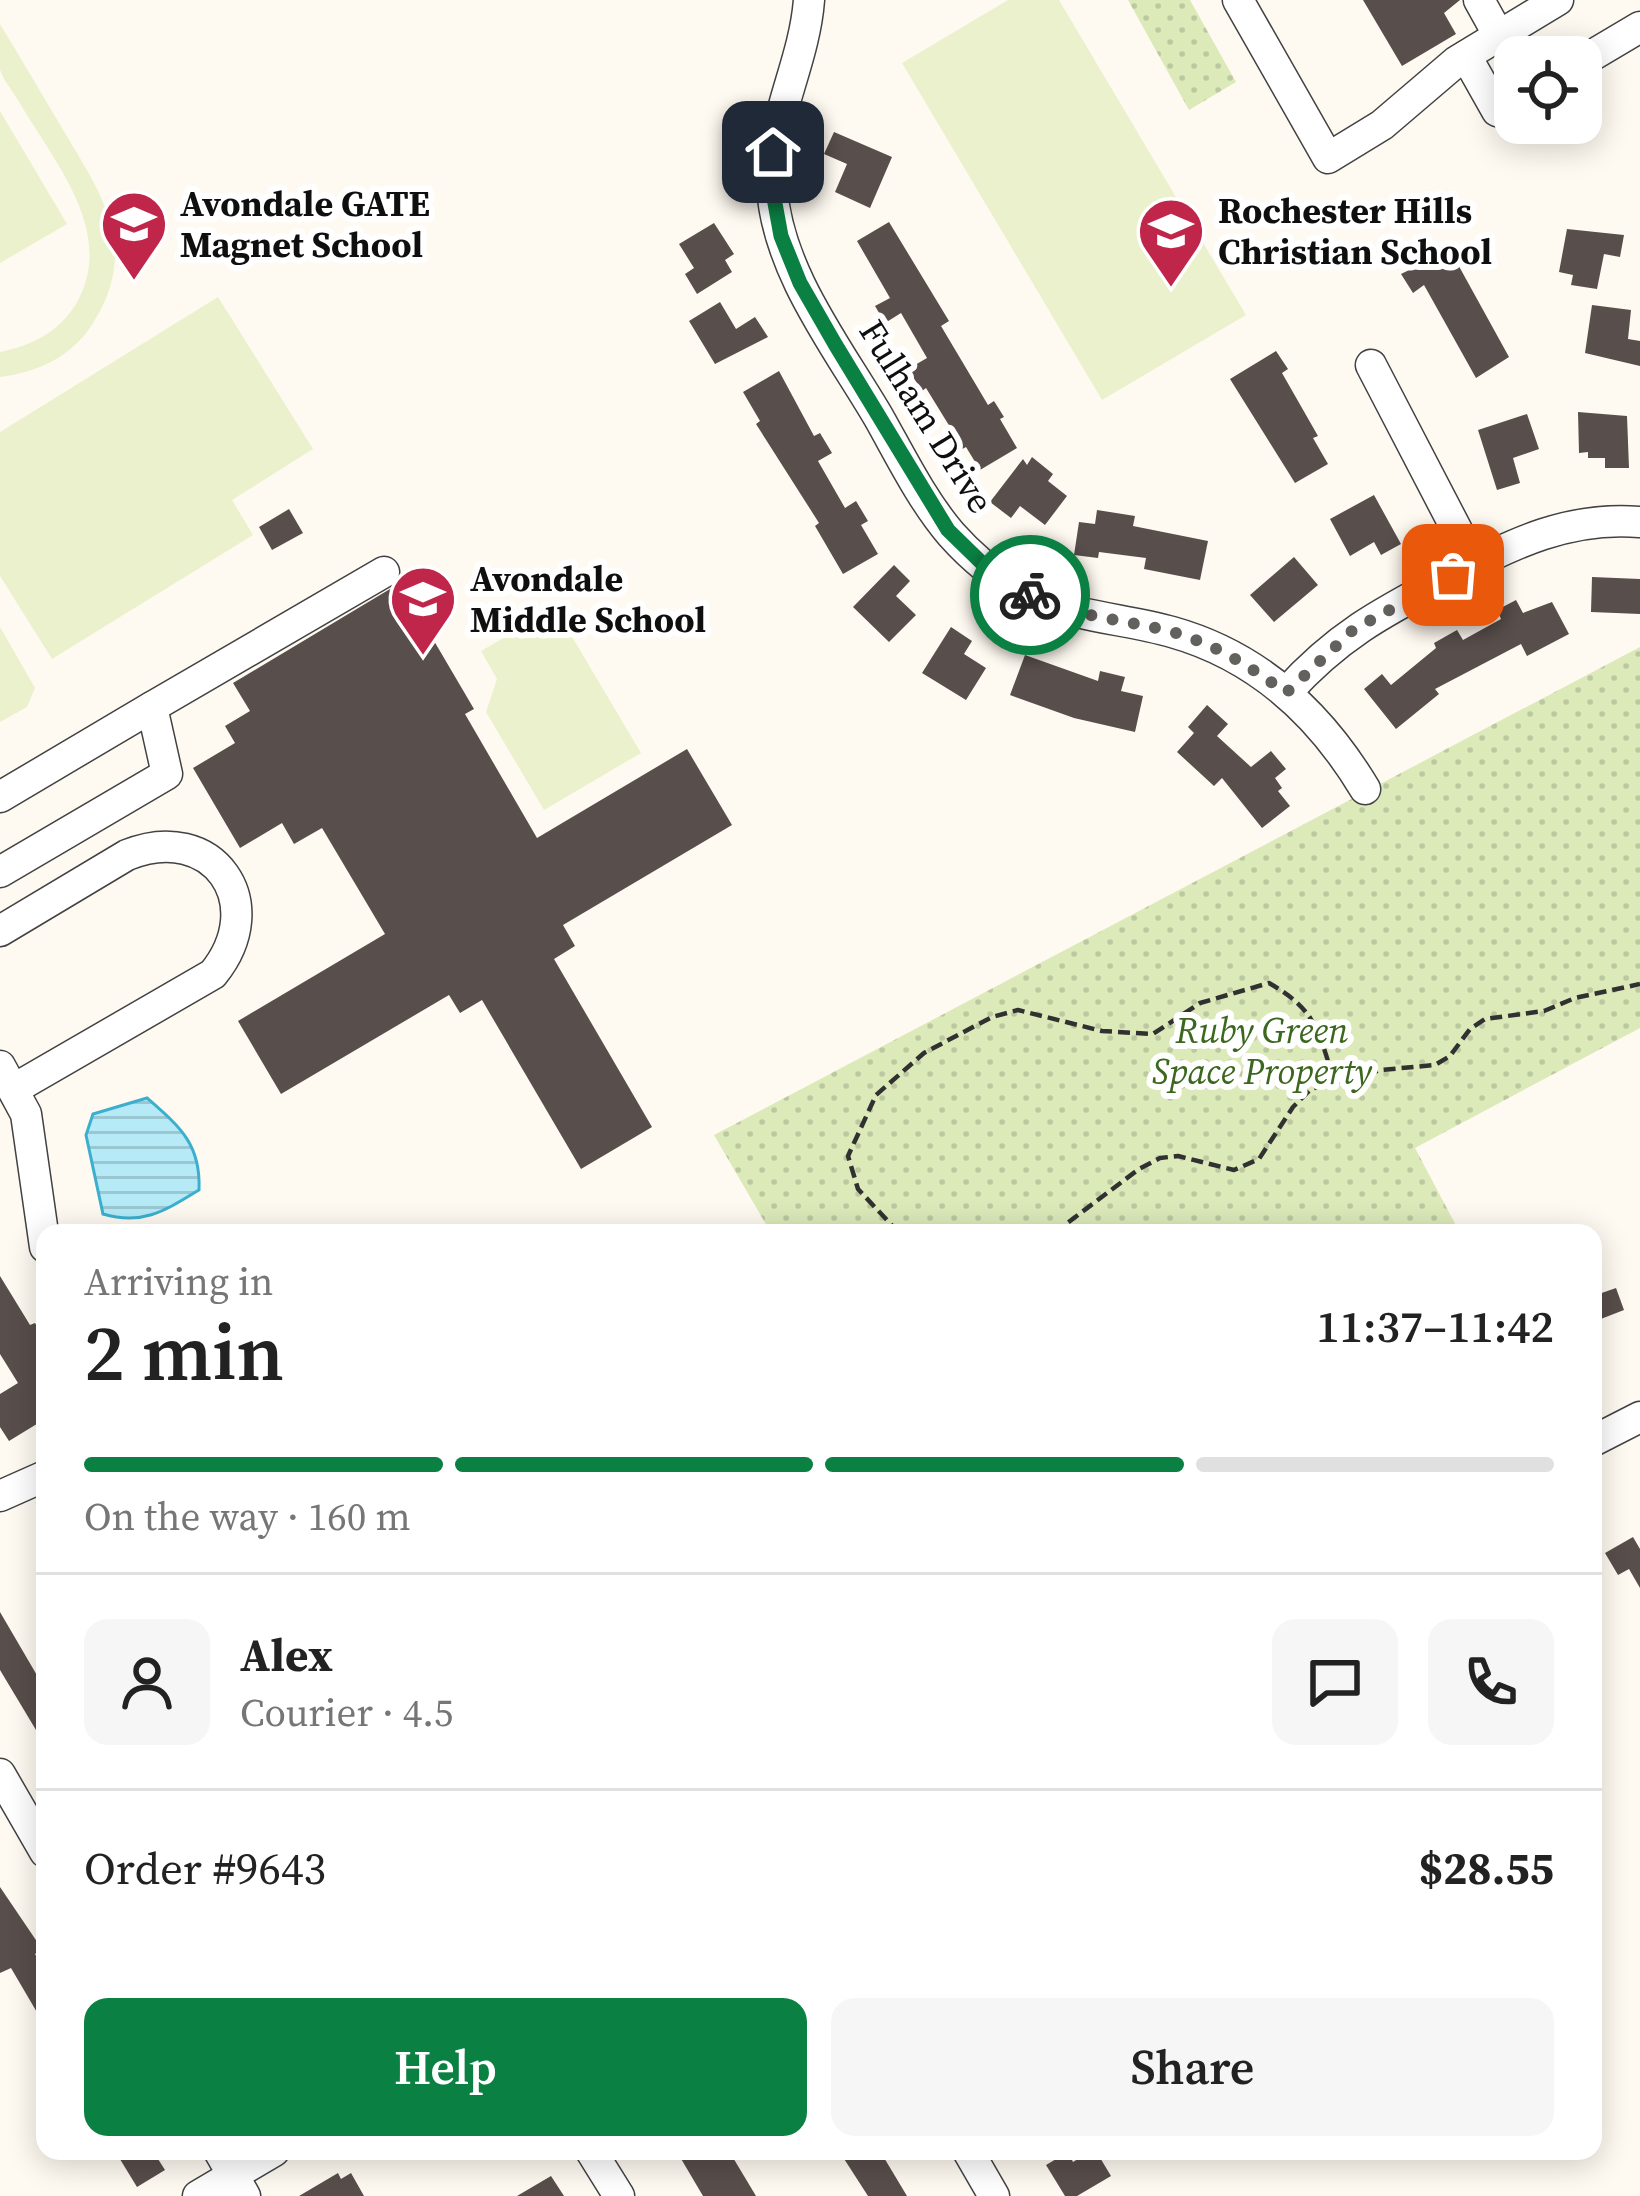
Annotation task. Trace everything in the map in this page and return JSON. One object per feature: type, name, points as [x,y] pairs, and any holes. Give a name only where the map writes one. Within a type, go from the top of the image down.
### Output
[{"type":"street","name":"Fulham Drive","points":[[809,0],[776,129],[772,187],[781,236],[800,283],[929,504],[967,551],[1025,592],[1064,609],[1200,642],[1243,662],[1286,693],[1331,737],[1365,789]]},
{"type":"street","points":[[1238,0],[1328,158],[1382,125],[1494,39]]},
{"type":"street","points":[[1479,0],[1499,36],[1558,0]]},
{"type":"street","points":[[1602,50],[1640,27]]},
{"type":"street","points":[[1466,56],[1494,106]]},
{"type":"street","points":[[1371,364],[1474,563]]},
{"type":"street","points":[[1286,693],[1353,630],[1474,563],[1537,534],[1602,521],[1640,522]]},
{"type":"street","points":[[0,797],[384,572]]},
{"type":"street","points":[[0,872],[167,774],[152,707]]},
{"type":"street","points":[[0,931],[149,846],[194,850],[214,863],[229,881],[238,905],[238,930],[229,954],[213,974],[7,1078],[26,1114],[42,1224]]},
{"type":"street","points":[[1602,1437],[1640,1417]]},
{"type":"street","points":[[0,1496],[36,1480]]},
{"type":"street","points":[[0,1774],[36,1836]]},
{"type":"street","points":[[597,2160],[619,2196]]},
{"type":"street","points":[[973,2160],[994,2196]]},
{"type":"street","points":[[199,2196],[233,2174]]},
{"type":"path","points":[[891,1224],[858,1189],[848,1156],[876,1095],[924,1053],[992,1018],[1018,1010],[1102,1031],[1153,1034],[1200,1003],[1269,983],[1299,1000],[1317,1027],[1335,1083]]},
{"type":"path","points":[[1066,1224],[1160,1158],[1190,1157],[1234,1170],[1259,1159],[1311,1089],[1381,1070],[1435,1066],[1485,1019],[1544,1011],[1640,983]]},
{"type":"green space","points":[[1008,0],[1059,0],[1246,315],[1102,400],[902,63]]},
{"type":"green space","points":[[1128,0],[1190,0],[1236,82],[1189,110]]},
{"type":"green space","points":[[0,24],[102,199],[115,246],[107,296],[85,335],[53,361],[0,377],[0,352],[43,336],[69,314],[87,277],[89,251],[85,225],[64,174],[0,70]]},
{"type":"green space","points":[[0,111],[67,224],[0,263]]},
{"type":"green space","points":[[218,297],[313,449],[232,500],[253,535],[52,659],[0,576],[0,432]]},
{"type":"green space","points":[[555,608],[641,753],[544,810],[486,712],[497,679],[481,651]]},
{"type":"green space","points":[[0,627],[35,688],[27,707],[0,722]]},
{"type":"green space","name":"Ruby Green Space Property","points":[[1640,647],[1640,1028],[1415,1148],[1455,1224],[766,1224],[714,1135]]},
{"type":"water","points":[[147,1098],[192,1148],[199,1190],[142,1217],[103,1214],[86,1135],[93,1114]]},
{"type":"building","points":[[1363,0],[1460,0],[1444,13],[1456,34],[1402,66]]},
{"type":"building","points":[[834,132],[892,157],[870,208],[835,192],[847,164],[824,154]]},
{"type":"building","points":[[889,222],[949,321],[941,326],[988,405],[994,401],[1004,417],[1000,419],[1017,448],[980,470],[966,447],[957,452],[944,430],[950,427],[908,369],[927,358],[901,313],[885,323],[875,306],[890,298],[857,241]]},
{"type":"building","points":[[714,223],[734,254],[725,260],[732,272],[697,294],[685,274],[694,268],[679,244]]},
{"type":"building","points":[[1567,229],[1624,235],[1620,257],[1604,254],[1597,289],[1571,285],[1573,275],[1559,272]]},
{"type":"building","points":[[1450,250],[1509,357],[1476,378],[1424,285],[1413,293],[1401,274]]},
{"type":"building","points":[[720,302],[736,329],[755,317],[768,337],[715,364],[689,321]]},
{"type":"building","points":[[1592,305],[1631,310],[1628,339],[1640,341],[1640,366],[1585,353]]},
{"type":"building","points":[[1276,351],[1288,369],[1282,373],[1318,436],[1313,438],[1328,464],[1295,483],[1230,379]]},
{"type":"building","points":[[779,371],[814,436],[820,433],[832,453],[818,461],[845,508],[856,501],[868,521],[861,525],[878,554],[843,574],[815,526],[819,523],[756,424],[760,421],[743,392]]},
{"type":"building","points":[[1578,412],[1627,416],[1629,468],[1605,468],[1605,458],[1579,453]]},
{"type":"building","points":[[1527,414],[1539,449],[1513,458],[1520,483],[1497,490],[1478,430]]},
{"type":"building","points":[[1032,457],[1053,474],[1048,481],[1067,496],[1045,525],[1020,506],[1011,518],[990,502],[1023,459],[1027,465]]},
{"type":"building","points":[[1374,495],[1401,544],[1381,555],[1374,542],[1350,556],[1330,519]]},
{"type":"building","points":[[289,509],[303,533],[272,550],[259,527]]},
{"type":"building","points":[[1097,510],[1135,516],[1133,526],[1208,541],[1200,580],[1144,569],[1146,558],[1099,552],[1098,558],[1074,555],[1079,522],[1095,524]]},
{"type":"building","points":[[1294,557],[1318,585],[1274,622],[1250,595]]},
{"type":"building","points":[[894,565],[910,581],[896,596],[916,615],[889,642],[853,607]]},
{"type":"building","points":[[1592,577],[1640,579],[1640,614],[1591,612]]},
{"type":"building","points":[[400,583],[474,709],[465,714],[537,838],[687,749],[732,825],[563,925],[575,946],[554,959],[652,1127],[581,1169],[482,1000],[460,1013],[449,995],[281,1094],[238,1021],[385,934],[322,828],[294,844],[282,823],[240,848],[193,768],[235,743],[225,726],[250,711],[233,683]]},
{"type":"building","points":[[1516,600],[1523,613],[1552,602],[1569,634],[1527,656],[1521,644],[1435,689],[1439,694],[1396,729],[1364,689],[1382,674],[1391,685],[1436,648],[1434,643],[1457,630],[1463,640],[1501,619],[1497,610]]},
{"type":"building","points":[[951,627],[972,641],[964,654],[986,668],[966,700],[922,673]]},
{"type":"building","points":[[1025,655],[1098,681],[1100,671],[1125,677],[1121,691],[1143,696],[1135,732],[1074,718],[1010,695]]},
{"type":"building","points":[[1207,705],[1228,724],[1217,736],[1251,767],[1271,751],[1286,769],[1275,778],[1290,806],[1262,828],[1222,778],[1214,786],[1177,752],[1194,733],[1188,727]]},
{"type":"building","points":[[0,1276],[30,1325],[36,1325],[36,1424],[9,1441],[0,1427],[0,1394],[18,1383],[0,1354]]},
{"type":"building","points":[[1616,1288],[1624,1310],[1602,1319],[1602,1293]]},
{"type":"building","points":[[1633,1537],[1640,1549],[1640,1588],[1629,1569],[1618,1575],[1605,1553]]},
{"type":"building","points":[[0,1612],[36,1674],[36,1730],[0,1670]]},
{"type":"building","points":[[0,1887],[36,1940],[36,2011],[11,1968],[0,1973]]},
{"type":"building","points":[[120,2160],[159,2160],[165,2170],[137,2187]]},
{"type":"building","points":[[682,2160],[734,2160],[756,2196],[703,2196]]},
{"type":"building","points":[[845,2160],[885,2160],[907,2196],[868,2196]]},
{"type":"building","points":[[1054,2160],[1101,2160],[1111,2176],[1077,2196],[1065,2196],[1046,2165]]},
{"type":"building","points":[[338,2173],[341,2179],[351,2173],[364,2196],[299,2196]]},
{"type":"building","points":[[551,2176],[564,2196],[517,2196]]},
{"type":"way so far","points":[[1030,595],[1064,609],[1174,632],[1243,662],[1286,693],[1353,630],[1453,575]]},
{"type":"place","name":"Avondale GATE Magnet School","points":[[134,283]]},
{"type":"place","name":"Rochester Hills Christian School","points":[[1171,290]]},
{"type":"place","name":"Avondale Middle School","points":[[423,658]]},
{"type":"route","points":[[773,152],[772,187],[781,236],[800,283],[835,344],[948,530],[989,570],[1030,595]]}]
